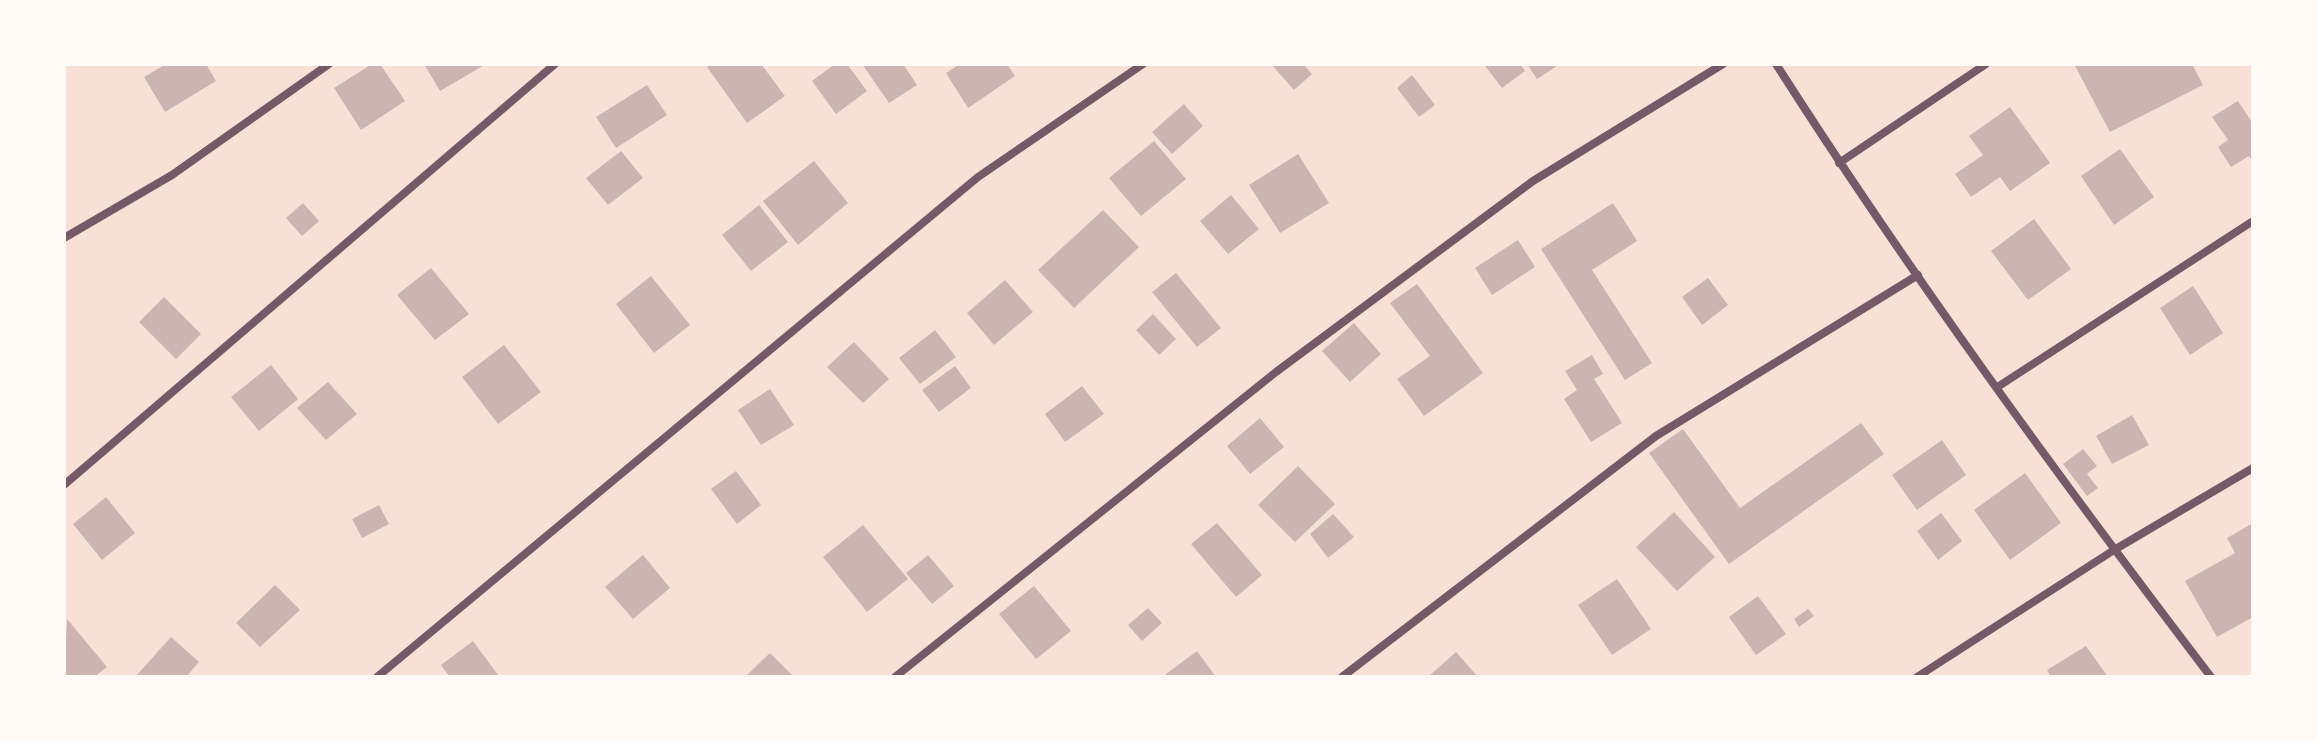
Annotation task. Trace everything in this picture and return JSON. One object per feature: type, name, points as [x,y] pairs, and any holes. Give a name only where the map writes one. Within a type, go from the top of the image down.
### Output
[{"type":"street","points":[[64,238],[172,175],[329,64]]},
{"type":"street","points":[[64,485],[555,64]]},
{"type":"street","points":[[377,677],[978,177],[1143,64]]},
{"type":"street","points":[[895,677],[1276,372],[1509,199],[1723,64]]},
{"type":"street","points":[[1776,64],[1839,163],[1918,275],[2114,550],[2211,677]]},
{"type":"street","points":[[1839,163],[1986,64]]},
{"type":"street","points":[[1999,386],[2253,221]]},
{"type":"street","points":[[1342,677],[1656,436],[1918,275]]},
{"type":"street","points":[[1917,677],[2114,550],[2253,468]]},
{"type":"building","points":[[166,64],[206,64],[216,81],[165,112],[144,77]]},
{"type":"building","points":[[372,64],[380,64],[405,101],[361,130],[334,88]]},
{"type":"building","points":[[424,64],[486,64],[440,91]]},
{"type":"building","points":[[712,64],[761,64],[785,96],[747,123],[707,67]]},
{"type":"building","points":[[835,64],[847,64],[867,91],[836,114],[812,81]]},
{"type":"building","points":[[862,64],[903,64],[917,85],[889,103]]},
{"type":"building","points":[[960,64],[1007,64],[1015,76],[968,108],[946,73]]},
{"type":"building","points":[[1271,64],[1303,64],[1312,74],[1294,90]]},
{"type":"building","points":[[1520,64],[1525,71],[1502,88],[1485,66]]},
{"type":"building","points":[[1527,64],[1560,64],[1537,79]]},
{"type":"building","points":[[2074,64],[2192,64],[2203,85],[2110,132]]},
{"type":"building","points":[[1412,75],[1435,105],[1419,117],[1397,88]]},
{"type":"building","points":[[647,85],[667,115],[616,148],[596,117]]},
{"type":"building","points":[[2238,101],[2253,124],[2253,162],[2249,156],[2231,167],[2218,147],[2228,140],[2212,117]]},
{"type":"building","points":[[1184,104],[1203,126],[1172,154],[1152,132]]},
{"type":"building","points":[[2010,107],[2050,163],[2010,191],[2000,177],[1971,197],[1955,174],[1983,155],[1969,136]]},
{"type":"building","points":[[1154,141],[1186,179],[1141,216],[1109,178]]},
{"type":"building","points":[[2120,149],[2154,197],[2114,225],[2081,176]]},
{"type":"building","points":[[621,151],[643,178],[608,205],[586,178]]},
{"type":"building","points":[[1298,154],[1329,203],[1280,233],[1249,185]]},
{"type":"building","points":[[814,161],[848,203],[798,245],[763,201]]},
{"type":"building","points":[[1231,195],[1259,229],[1228,254],[1200,221]]},
{"type":"building","points":[[303,203],[319,221],[302,236],[286,218]]},
{"type":"building","points":[[1613,203],[1637,241],[1592,270],[1652,363],[1625,380],[1541,249]]},
{"type":"building","points":[[759,205],[788,242],[751,271],[722,235]]},
{"type":"building","points":[[1103,210],[1139,247],[1074,308],[1038,270]]},
{"type":"building","points":[[2034,219],[2071,269],[2028,300],[1991,251]]},
{"type":"building","points":[[1518,240],[1535,267],[1492,295],[1475,268]]},
{"type":"building","points":[[431,268],[469,314],[435,340],[397,295]]},
{"type":"building","points":[[1176,273],[1221,328],[1197,347],[1152,292]]},
{"type":"building","points":[[651,276],[690,325],[654,353],[616,304]]},
{"type":"building","points":[[1708,278],[1728,305],[1702,325],[1682,297]]},
{"type":"building","points":[[1005,280],[1033,312],[994,345],[967,313]]},
{"type":"building","points":[[1417,284],[1483,373],[1424,416],[1397,379],[1430,356],[1390,303]]},
{"type":"building","points":[[2193,286],[2223,333],[2190,355],[2160,308]]},
{"type":"building","points":[[164,297],[201,334],[176,359],[139,322]]},
{"type":"building","points":[[1153,314],[1176,339],[1159,355],[1136,330]]},
{"type":"building","points":[[1354,323],[1381,354],[1350,382],[1322,351]]},
{"type":"building","points":[[935,330],[956,357],[920,384],[899,358]]},
{"type":"building","points":[[854,342],[889,379],[863,403],[827,367]]},
{"type":"building","points":[[504,345],[541,392],[498,424],[462,377]]},
{"type":"building","points":[[1592,355],[1603,374],[1594,379],[1622,423],[1591,442],[1564,399],[1577,390],[1565,371]]},
{"type":"building","points":[[271,365],[298,399],[259,431],[231,397]]},
{"type":"building","points":[[955,366],[971,388],[939,412],[922,390]]},
{"type":"building","points":[[328,382],[357,414],[326,440],[297,408]]},
{"type":"building","points":[[1082,386],[1104,414],[1065,442],[1045,414]]},
{"type":"building","points":[[770,389],[794,425],[761,445],[738,410]]},
{"type":"building","points":[[2132,415],[2149,445],[2112,464],[2096,436]]},
{"type":"building","points":[[1260,418],[1284,447],[1250,474],[1227,446]]},
{"type":"building","points":[[1861,423],[1884,454],[1729,564],[1649,453],[1683,429],[1740,508]]},
{"type":"building","points":[[1942,440],[1966,475],[1917,510],[1892,475]]},
{"type":"building","points":[[2083,449],[2097,466],[2087,474],[2098,488],[2087,496],[2063,464]]},
{"type":"building","points":[[1298,466],[1335,504],[1295,542],[1258,505]]},
{"type":"building","points":[[736,471],[761,505],[737,524],[711,489]]},
{"type":"building","points":[[2025,473],[2061,523],[2010,560],[1974,510]]},
{"type":"building","points":[[106,497],[135,533],[102,560],[73,524]]},
{"type":"building","points":[[379,505],[389,524],[362,538],[352,519]]},
{"type":"building","points":[[1674,512],[1715,557],[1677,591],[1636,547]]},
{"type":"building","points":[[1941,513],[1962,541],[1938,560],[1917,531]]},
{"type":"building","points":[[1333,514],[1354,537],[1328,558],[1310,534]]},
{"type":"building","points":[[1217,523],[1262,575],[1236,597],[1191,544]]},
{"type":"building","points":[[2253,523],[2253,617],[2217,637],[2185,581],[2235,553],[2227,538]]},
{"type":"building","points":[[863,525],[908,579],[867,612],[823,557]]},
{"type":"building","points":[[643,555],[670,588],[633,619],[605,587]]},
{"type":"building","points":[[928,555],[954,586],[932,604],[906,573]]},
{"type":"building","points":[[1617,579],[1651,629],[1612,655],[1578,605]]},
{"type":"building","points":[[275,585],[300,610],[260,647],[236,623]]},
{"type":"building","points":[[1034,586],[1071,631],[1036,659],[999,614]]},
{"type":"building","points":[[1758,596],[1786,634],[1756,655],[1729,617]]},
{"type":"building","points":[[1148,608],[1162,623],[1142,641],[1128,625]]},
{"type":"building","points":[[1808,609],[1814,616],[1799,627],[1794,619]]},
{"type":"building","points":[[67,619],[107,667],[94,677],[64,677]]},
{"type":"building","points":[[171,637],[199,662],[186,677],[135,677]]},
{"type":"building","points":[[473,641],[498,675],[450,677],[441,665]]},
{"type":"building","points":[[2086,646],[2108,677],[2051,677],[2047,670]]},
{"type":"building","points":[[1197,651],[1216,677],[1162,677]]},
{"type":"building","points":[[1456,652],[1478,677],[1428,677]]},
{"type":"building","points":[[770,653],[792,675],[749,677],[747,675]]}]
